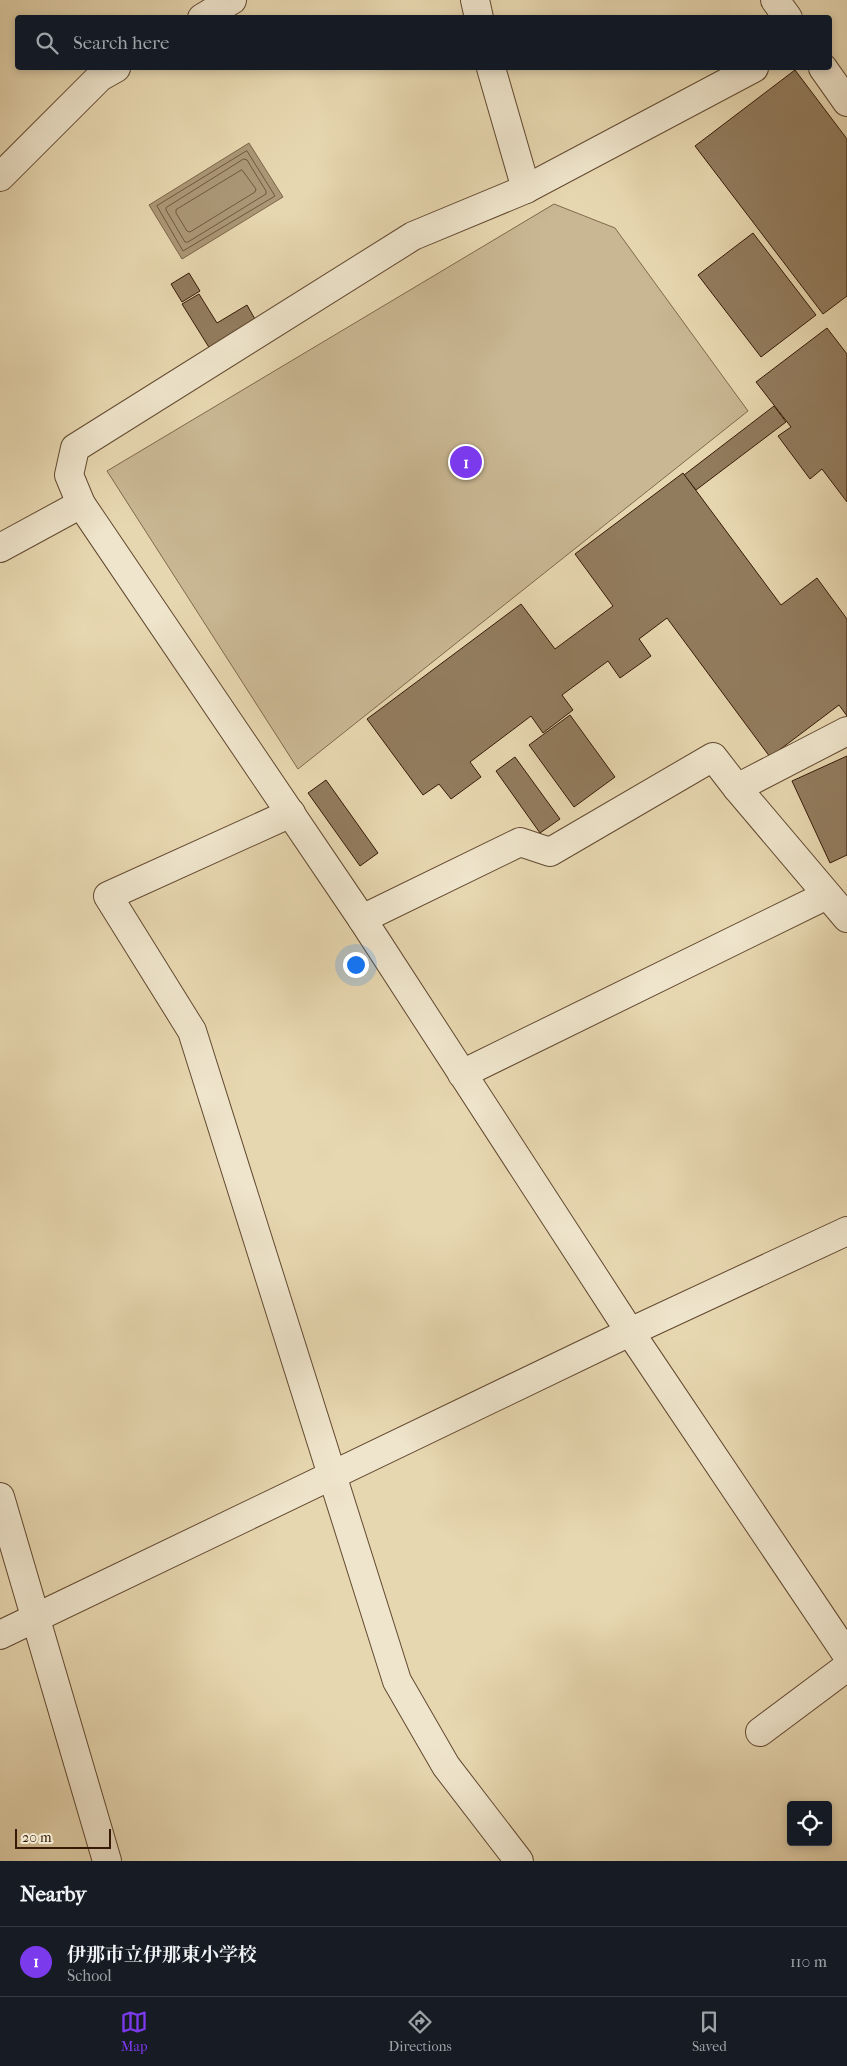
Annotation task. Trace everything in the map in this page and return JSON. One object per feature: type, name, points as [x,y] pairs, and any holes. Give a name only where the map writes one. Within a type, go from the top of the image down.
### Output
[{"type":"street","points":[[207,15],[232,0]]},
{"type":"street","points":[[475,0],[478,15]]},
{"type":"street","points":[[775,0],[786,15]]},
{"type":"street","points":[[0,178],[100,77],[112,70]]},
{"type":"street","points":[[492,70],[526,189]]},
{"type":"street","points":[[750,70],[526,189],[412,236],[74,448],[69,475],[81,504],[362,919],[630,1332],[847,1655]]},
{"type":"street","points":[[824,70],[847,102]]},
{"type":"street","points":[[0,548],[81,504]]},
{"type":"street","points":[[737,788],[847,731]]},
{"type":"street","points":[[362,919],[520,842],[550,852],[713,758],[847,918]]},
{"type":"street","points":[[291,813],[108,896],[192,1031],[397,1681],[446,1766],[519,1861]]},
{"type":"street","points":[[462,1074],[827,895]]},
{"type":"street","points":[[0,1635],[630,1332],[847,1231]]},
{"type":"street","points":[[0,1497],[107,1861]]},
{"type":"street","points":[[760,1732],[847,1668]]},
{"type":"shaded area","points":[[554,204],[615,228],[748,411],[298,769],[107,471]]},
{"type":"water","points":[[249,143],[283,197],[182,259],[149,205]]},
{"type":"building","points":[[795,70],[847,139],[847,296],[823,314],[695,146]]},
{"type":"building","points":[[753,233],[816,315],[761,357],[698,275]]},
{"type":"building","points":[[189,273],[200,291],[182,302],[171,284]]},
{"type":"building","points":[[199,294],[217,323],[247,305],[256,321],[210,349],[182,304]]},
{"type":"building","points":[[827,328],[847,354],[847,502],[822,469],[810,479],[778,436],[791,427],[756,382]]},
{"type":"building","points":[[774,406],[786,422],[696,490],[684,475]]},
{"type":"building","points":[[683,473],[781,605],[817,578],[847,619],[847,716],[839,705],[770,757],[667,618],[639,639],[651,656],[620,678],[608,661],[562,695],[573,710],[543,733],[531,716],[470,762],[481,777],[451,799],[439,784],[423,795],[367,719],[521,604],[555,649],[613,606],[575,554]]},
{"type":"building","points":[[570,715],[615,777],[574,807],[529,745]]},
{"type":"building","points":[[847,756],[847,855],[830,863],[792,781]]},
{"type":"building","points":[[515,757],[560,819],[540,833],[496,771]]},
{"type":"building","points":[[326,780],[378,853],[360,866],[308,793]]},
{"type":"place","name":"伊那市立伊那東小学校","points":[[466,462]]}]
